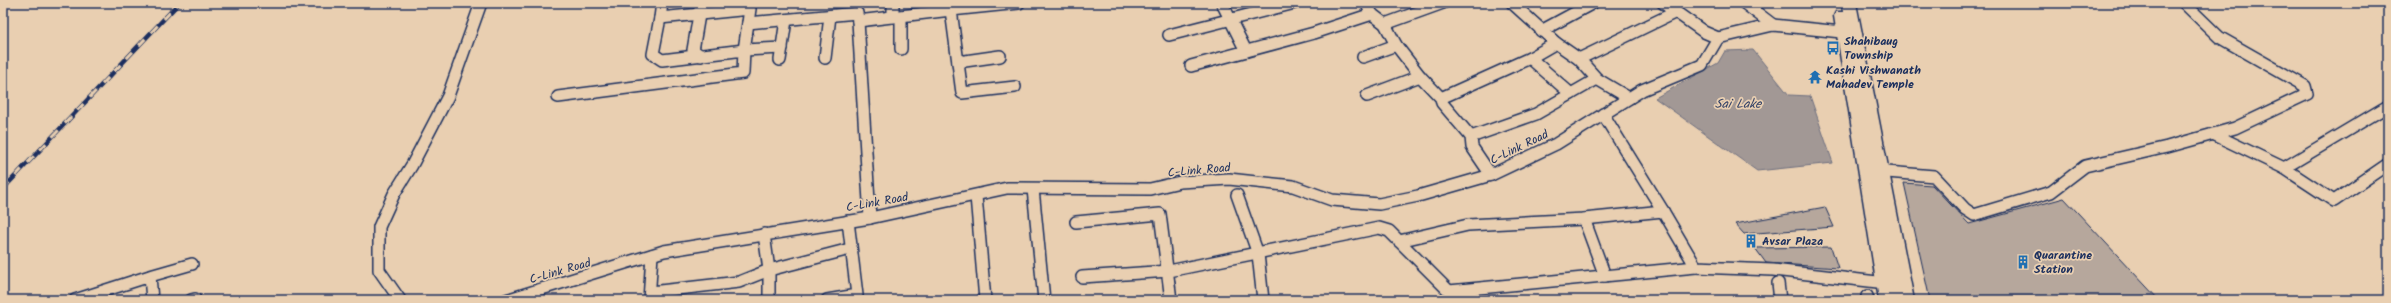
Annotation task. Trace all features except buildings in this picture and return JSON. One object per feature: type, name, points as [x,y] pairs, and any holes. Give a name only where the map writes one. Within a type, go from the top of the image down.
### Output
[{"type":"highway","points":[[1839,3],[1849,33],[1873,170],[1887,292]]},
{"type":"highway","points":[[1849,33],[1850,3]]},
{"type":"highway","points":[[1873,170],[1905,300]]},
{"type":"street","points":[[400,300],[379,270],[379,227],[394,194],[412,165],[448,96],[481,3]]},
{"type":"street","points":[[662,3],[653,54],[662,60],[744,50],[782,48]]},
{"type":"street","points":[[893,3],[897,16],[901,49]]},
{"type":"street","points":[[858,20],[897,16],[950,7],[1019,3]]},
{"type":"street","points":[[1222,3],[1246,51]]},
{"type":"street","points":[[1169,35],[1294,3]]},
{"type":"street","points":[[1366,3],[1372,14],[1385,24],[1396,45],[1420,76],[1441,98],[1442,103],[1471,137],[1472,147],[1491,175]]},
{"type":"street","points":[[1512,3],[1541,31],[1579,59],[1597,79],[1629,98]]},
{"type":"street","points":[[1541,31],[1592,3]]},
{"type":"street","points":[[1663,3],[1704,32],[1718,38],[1772,26],[1849,33]]},
{"type":"street","points":[[1744,3],[1772,26]]},
{"type":"street","points":[[1873,170],[1934,176],[1965,209],[1974,215],[2051,192],[2085,166],[2236,128],[2307,94],[2305,86],[2219,37],[2184,3]]},
{"type":"street","points":[[1385,24],[1438,4]]},
{"type":"street","points":[[558,97],[743,74],[744,50],[750,6],[701,8],[660,18]]},
{"type":"street","points":[[950,7],[962,93],[1015,87]]},
{"type":"street","points":[[701,8],[693,50],[701,56]]},
{"type":"street","points":[[1579,59],[1676,12]]},
{"type":"street","points":[[748,23],[857,13],[870,218]]},
{"type":"street","points":[[1192,66],[1314,33],[1372,14]]},
{"type":"street","points":[[825,58],[830,16]]},
{"type":"street","points":[[780,60],[786,20]]},
{"type":"street","name":"C-Link Road","points":[[506,300],[652,255],[764,234],[870,218],[1007,188],[1150,189],[1180,182],[1229,179],[1293,186],[1332,200],[1379,204],[1418,196],[1491,175],[1556,144],[1642,90],[1702,65],[1718,38]]},
{"type":"street","points":[[1441,98],[1530,58],[1556,43]]},
{"type":"street","points":[[1363,57],[1396,45]]},
{"type":"street","points":[[958,62],[1000,56]]},
{"type":"street","points":[[1530,58],[1571,94]]},
{"type":"street","points":[[1367,96],[1420,76]]},
{"type":"street","points":[[1471,137],[1536,114],[1597,79]]},
{"type":"street","points":[[2284,168],[2388,106]]},
{"type":"street","points":[[1603,114],[1696,267]]},
{"type":"street","points":[[2213,134],[2284,168],[2334,201],[2388,164]]},
{"type":"street","points":[[1033,189],[1044,300]]},
{"type":"street","points":[[1237,195],[1258,254],[1262,300]]},
{"type":"street","points":[[976,196],[985,300]]},
{"type":"street","points":[[1399,242],[1468,225],[1584,219],[1663,211]]},
{"type":"street","points":[[1076,222],[1160,214],[1171,300]]},
{"type":"street","points":[[1584,219],[1605,276]]},
{"type":"street","points":[[828,300],[857,295],[850,249],[848,221]]},
{"type":"street","points":[[1082,278],[1168,271],[1258,254],[1379,228],[1389,231],[1458,300]]},
{"type":"street","points":[[764,234],[769,270],[769,300]]},
{"type":"street","points":[[652,255],[650,296],[739,282],[769,270],[850,249]]},
{"type":"street","points":[[75,300],[192,264]]},
{"type":"street","points":[[1449,291],[1696,267],[1773,270],[1887,292]]},
{"type":"street","points":[[150,276],[152,300]]},
{"type":"street","points":[[1778,282],[1780,300]]},
{"type":"water","name":"Sai Lake","points":[[1753,50],[1789,95],[1810,96],[1833,163],[1757,171],[1655,98],[1718,63],[1725,51]]},
{"type":"railway","points":[[3,189],[179,3]]},
{"type":"place","name":"Shahibaug Township","points":[[1833,48]]},
{"type":"place","name":"Kashi Vishwanath Mahadev Temple","points":[[1815,77]]},
{"type":"place","name":"Avsar Plaza","points":[[1751,241]]},
{"type":"place","name":"Quarantine Station","points":[[2023,262]]}]
